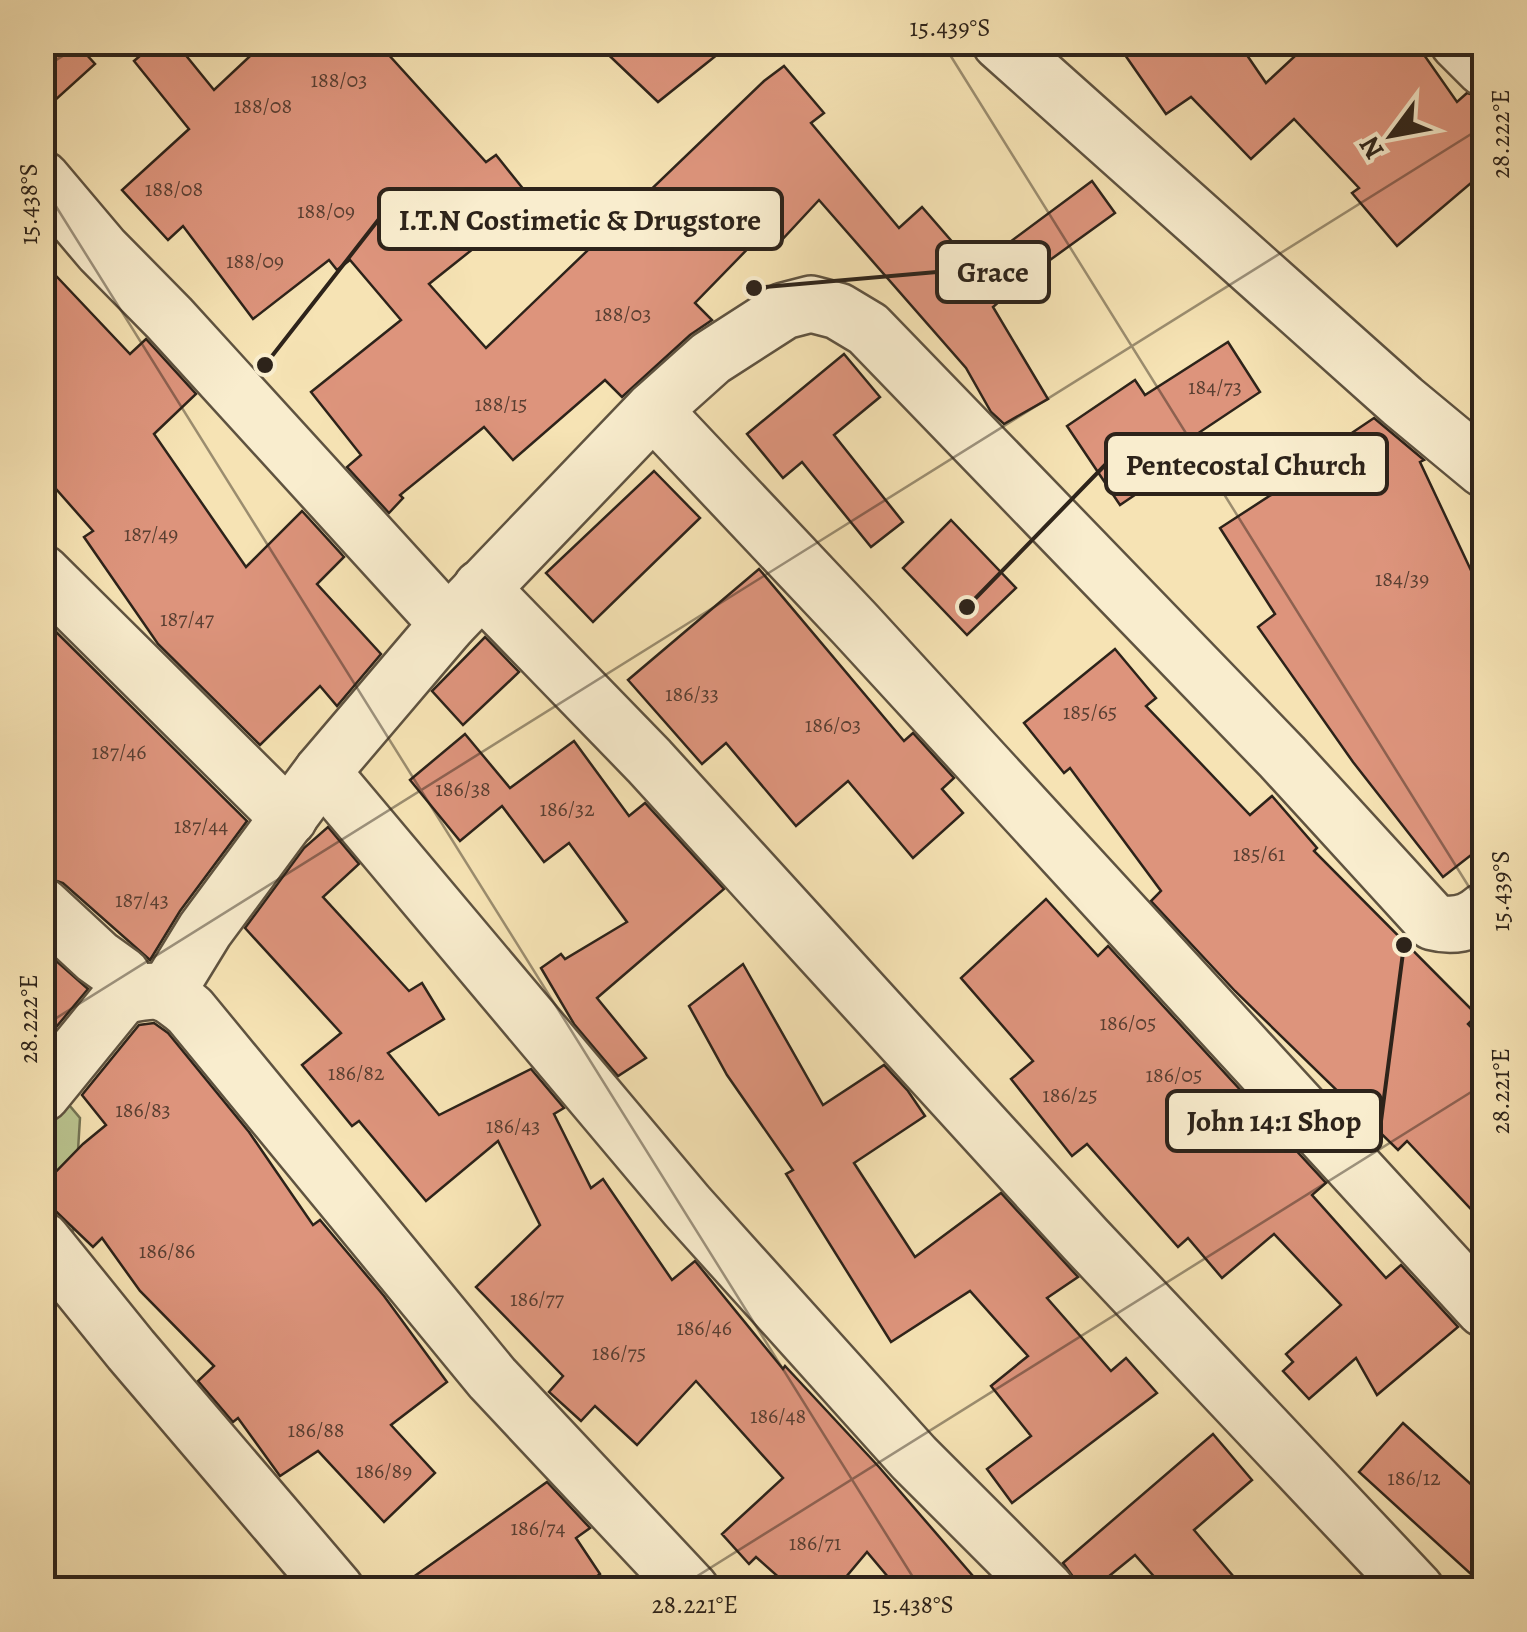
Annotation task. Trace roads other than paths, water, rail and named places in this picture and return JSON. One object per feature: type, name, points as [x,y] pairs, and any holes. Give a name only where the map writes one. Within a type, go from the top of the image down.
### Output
[{"type":"street","points":[[1000,42],[1402,402],[1484,469]]},
{"type":"street","points":[[1458,42],[1484,68]]},
{"type":"street","points":[[42,180],[102,250],[169,318],[464,606],[649,761],[1085,1238],[1416,1590]]},
{"type":"street","points":[[42,1094],[205,930],[322,772],[464,606],[653,410],[712,358],[784,311],[811,304],[838,310],[868,329],[1282,757],[1433,922],[1446,926],[1462,923],[1484,911]]},
{"type":"street","points":[[653,410],[868,638],[1484,1309]]},
{"type":"street","points":[[42,573],[289,818]]},
{"type":"street","points":[[322,772],[687,1206],[914,1458],[1046,1590]]},
{"type":"street","points":[[42,906],[97,957],[145,994],[208,1032],[492,1378],[691,1590]]},
{"type":"street","points":[[42,1240],[336,1590]]},
{"type":"place","name":"Grace","points":[[754,288]]},
{"type":"place","name":"I.T.N Costimetic & Drugstore","points":[[265,365]]},
{"type":"place","name":"Pentecostal Church","points":[[967,607]]},
{"type":"place","name":"John 14:1 Shop","points":[[1404,945]]}]
